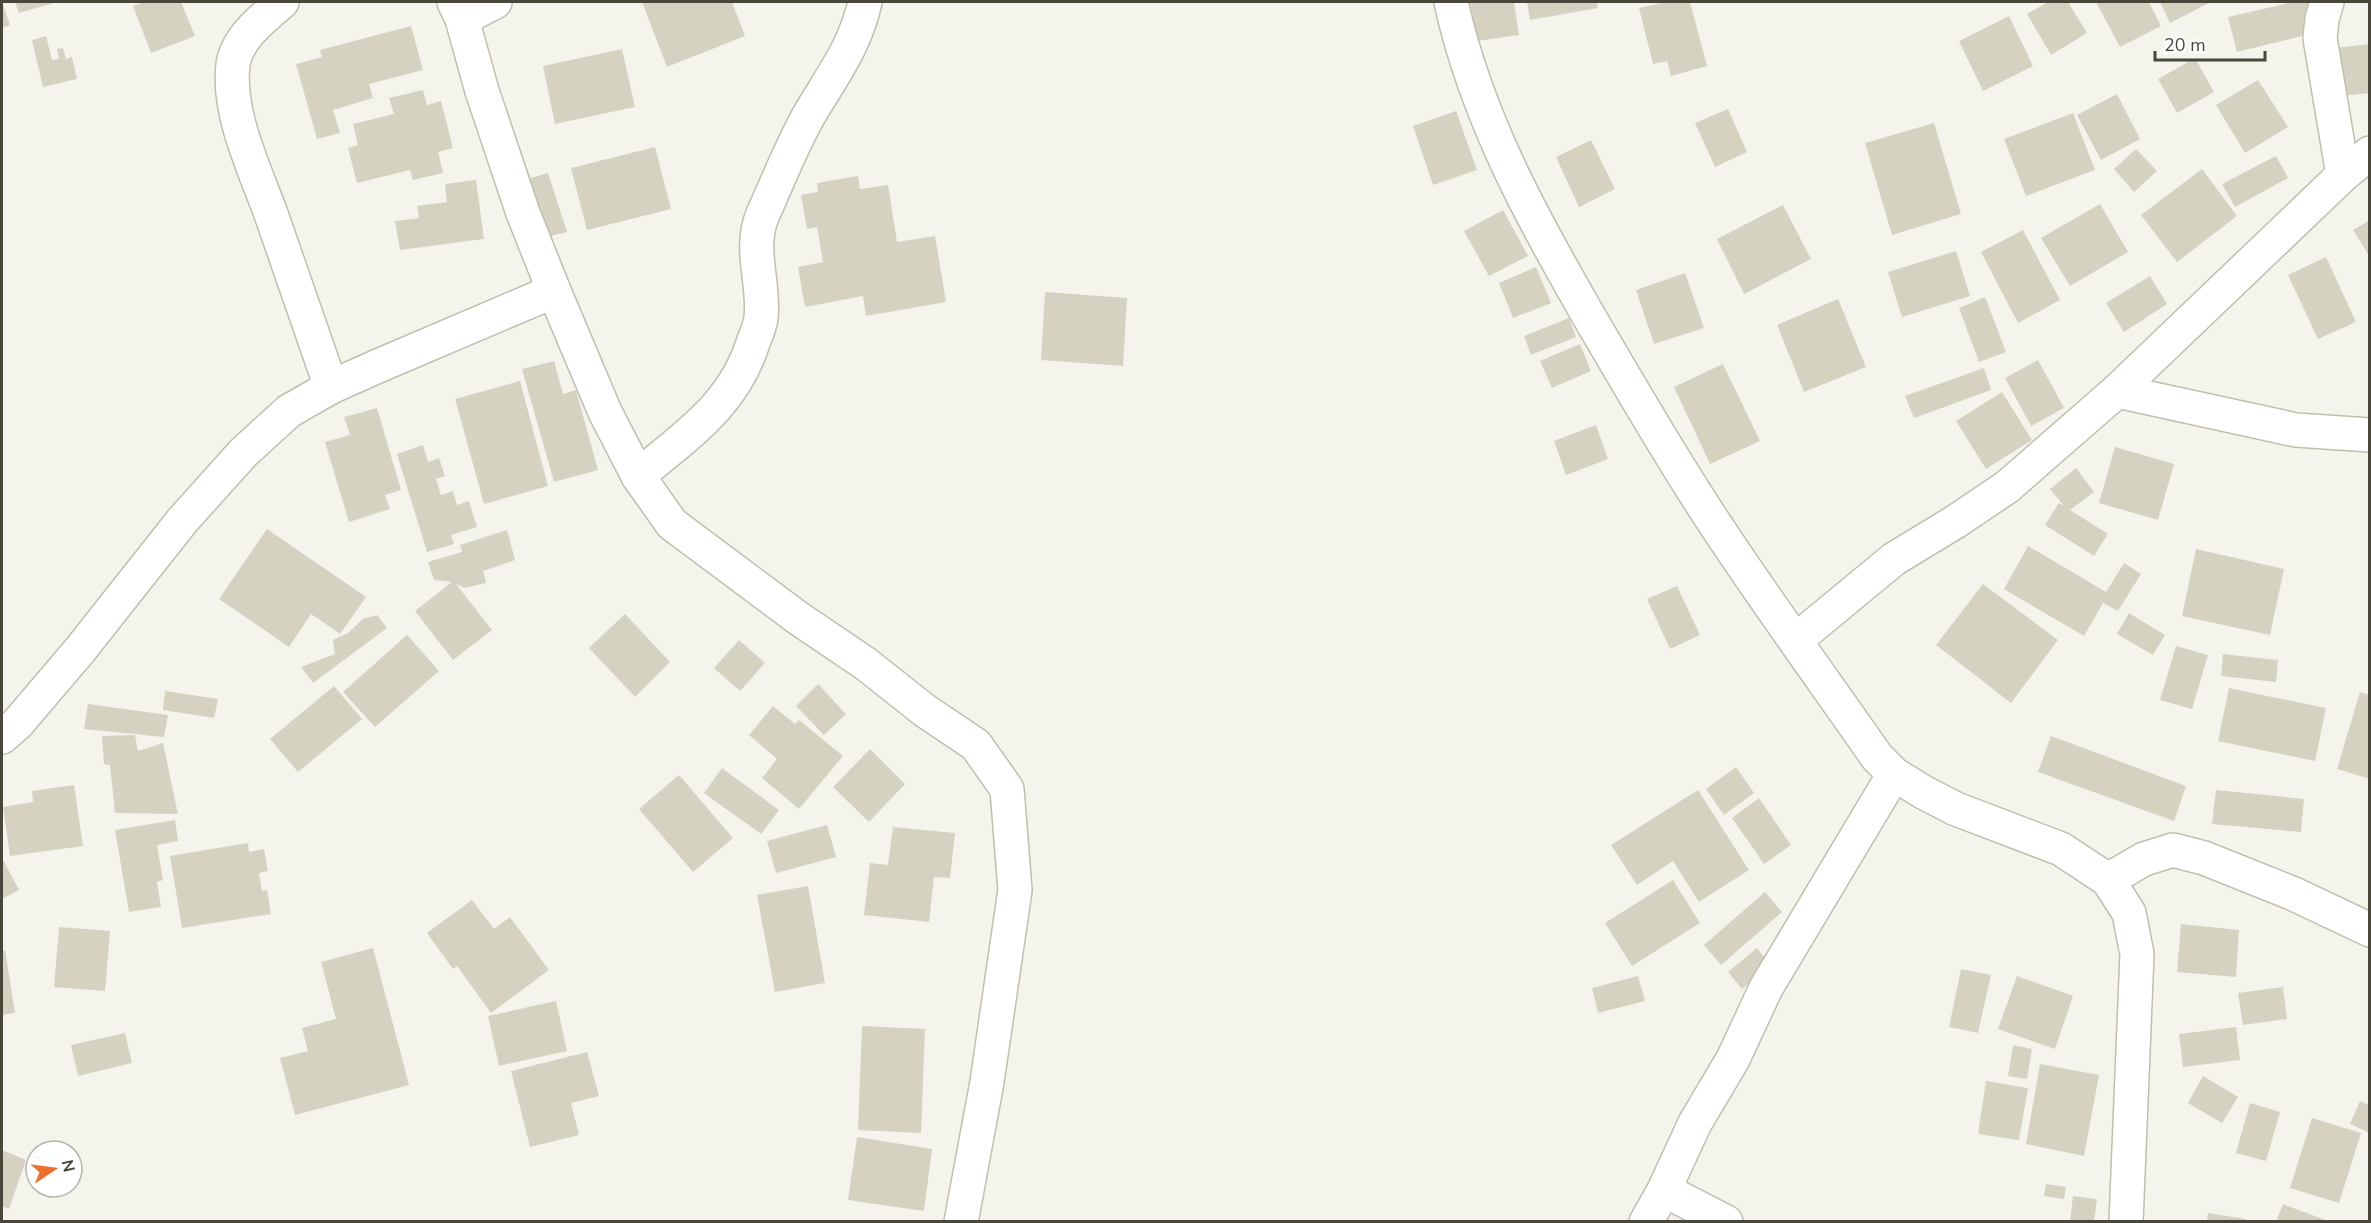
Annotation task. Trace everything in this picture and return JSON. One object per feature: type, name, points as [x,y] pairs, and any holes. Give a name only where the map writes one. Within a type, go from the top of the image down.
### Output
[{"type":"street","points":[[282,2],[261,20],[243,41],[233,63],[232,93],[243,138],[331,387]]},
{"type":"street","points":[[495,2],[458,10],[482,91],[523,213],[554,291],[605,412],[639,476],[672,524],[798,618],[866,664],[924,710],[976,745],[1007,789],[1015,890],[987,1082],[961,1221]]},
{"type":"street","points":[[639,476],[718,408],[738,380],[750,355],[761,318],[756,242],[761,218],[781,171],[809,116],[846,55],[861,19],[864,2]]},
{"type":"street","points":[[1451,2],[1459,40],[1477,94],[1505,159],[1554,256],[1639,401],[1718,529],[1877,757],[1894,774],[1956,809],[2061,849],[2109,879],[2129,913],[2137,954],[2126,1221]]},
{"type":"street","points":[[2327,2],[2320,38],[2343,175]]},
{"type":"street","points":[[1796,640],[1894,559],[1956,522],[2007,487],[2117,391],[2343,175],[2370,153]]},
{"type":"street","points":[[2,736],[17,724],[80,650],[182,521],[243,453],[289,411],[331,387],[554,291]]},
{"type":"street","points":[[2117,391],[2296,430],[2370,435]]},
{"type":"street","points":[[1646,1221],[1664,1190],[1695,1123],[1733,1059],[1767,988],[1894,774]]},
{"type":"street","points":[[2109,879],[2144,859],[2173,850],[2204,858],[2284,890],[2370,930]]},
{"type":"street","points":[[1664,1190],[1726,1221]]},
{"type":"building","points":[[2,2],[10,25],[2,28]]},
{"type":"building","points":[[15,2],[57,2],[19,13]]},
{"type":"building","points":[[144,2],[181,2],[195,36],[151,53],[133,6]]},
{"type":"building","points":[[642,2],[732,2],[745,36],[667,67]]},
{"type":"building","points":[[1470,2],[1514,2],[1519,35],[1477,41]]},
{"type":"building","points":[[1527,2],[1597,2],[1598,8],[1530,20]]},
{"type":"building","points":[[1666,2],[1690,2],[1707,66],[1671,76],[1667,61],[1653,64],[1639,8]]},
{"type":"building","points":[[2048,2],[2068,2],[2087,33],[2051,55],[2027,14]]},
{"type":"building","points":[[2096,2],[2149,2],[2161,26],[2120,47]]},
{"type":"building","points":[[2160,2],[2211,2],[2170,23]]},
{"type":"building","points":[[2293,2],[2311,2],[2318,32],[2237,52],[2228,17]]},
{"type":"building","points":[[2009,16],[2033,66],[1983,91],[1959,41]]},
{"type":"building","points":[[411,26],[423,70],[369,84],[373,98],[333,110],[340,133],[317,139],[296,64],[322,57],[320,50]]},
{"type":"building","points":[[46,36],[52,60],[59,59],[57,49],[63,48],[66,59],[72,57],[77,79],[43,87],[32,40]]},
{"type":"building","points":[[2370,44],[2370,93],[2341,96],[2334,48]]},
{"type":"building","points":[[622,49],[635,107],[555,124],[543,66]]},
{"type":"building","points":[[2195,58],[2214,92],[2177,113],[2158,79]]},
{"type":"building","points":[[2258,80],[2288,127],[2245,153],[2216,105]]},
{"type":"building","points":[[423,90],[427,105],[441,101],[453,148],[438,152],[443,173],[413,180],[410,170],[357,183],[348,148],[358,145],[353,124],[394,114],[389,98]]},
{"type":"building","points":[[2117,94],[2140,139],[2101,160],[2077,115]]},
{"type":"building","points":[[1728,109],[1747,152],[1715,167],[1695,123]]},
{"type":"building","points":[[1456,111],[1477,170],[1433,185],[1413,126]]},
{"type":"building","points":[[2073,113],[2095,170],[2026,196],[2004,139]]},
{"type":"building","points":[[1934,123],[1961,214],[1892,235],[1865,143]]},
{"type":"building","points":[[1591,140],[1615,189],[1579,207],[1556,157]]},
{"type":"building","points":[[655,147],[671,209],[587,230],[571,168]]},
{"type":"building","points":[[2136,149],[2157,171],[2134,192],[2114,169]]},
{"type":"building","points":[[2276,156],[2288,178],[2235,207],[2222,184]]},
{"type":"building","points":[[2202,169],[2237,216],[2177,262],[2141,215]]},
{"type":"building","points":[[548,173],[567,232],[542,238],[524,180]]},
{"type":"building","points":[[858,176],[860,189],[888,185],[897,242],[935,236],[946,302],[866,316],[863,296],[805,307],[798,267],[823,262],[817,227],[807,229],[801,195],[818,192],[817,183]]},
{"type":"building","points":[[476,180],[484,239],[400,250],[395,221],[419,218],[417,206],[447,202],[445,184]]},
{"type":"building","points":[[2100,204],[2128,252],[2070,286],[2041,238]]},
{"type":"building","points":[[1783,205],[1811,259],[1744,294],[1717,239]]},
{"type":"building","points":[[1503,210],[1528,256],[1489,276],[1464,231]]},
{"type":"building","points":[[2370,220],[2370,257],[2353,230]]},
{"type":"building","points":[[2023,230],[2060,300],[2018,323],[1981,252]]},
{"type":"building","points":[[1956,251],[1970,296],[1902,317],[1888,272]]},
{"type":"building","points":[[2326,257],[2356,322],[2318,339],[2288,275]]},
{"type":"building","points":[[1536,267],[1551,303],[1513,318],[1499,283]]},
{"type":"building","points":[[1685,273],[1704,328],[1654,344],[1636,290]]},
{"type":"building","points":[[2150,276],[2167,304],[2124,332],[2106,303]]},
{"type":"building","points":[[1045,292],[1127,298],[1123,366],[1041,360]]},
{"type":"building","points":[[1985,297],[2006,352],[1979,362],[1959,308]]},
{"type":"building","points":[[1838,299],[1866,367],[1804,392],[1777,325]]},
{"type":"building","points":[[1569,318],[1576,337],[1531,355],[1524,336]]},
{"type":"building","points":[[1580,344],[1591,371],[1552,388],[1540,361]]},
{"type":"building","points":[[2038,360],[2064,408],[2031,426],[2005,378]]},
{"type":"building","points":[[554,361],[563,394],[576,390],[598,470],[554,482],[522,369]]},
{"type":"building","points":[[1723,364],[1760,441],[1710,464],[1674,387]]},
{"type":"building","points":[[1984,368],[1991,390],[1914,418],[1905,396]]},
{"type":"building","points":[[520,381],[548,486],[484,504],[455,399]]},
{"type":"building","points":[[2002,392],[2032,440],[1986,469],[1956,421]]},
{"type":"building","points":[[377,408],[401,490],[385,495],[390,509],[349,522],[325,442],[350,435],[344,417]]},
{"type":"building","points":[[1596,425],[1608,459],[1566,475],[1554,441]]},
{"type":"building","points":[[423,445],[428,462],[439,458],[445,476],[436,479],[441,495],[453,491],[457,505],[469,501],[477,527],[451,535],[454,544],[427,552],[397,454]]},
{"type":"building","points":[[2115,447],[2174,464],[2158,520],[2099,503]]},
{"type":"building","points":[[2076,468],[2094,492],[2070,510],[2108,534],[2094,556],[2045,525],[2059,503],[2064,506],[2050,489]]},
{"type":"building","points":[[267,529],[366,597],[340,634],[311,614],[289,647],[219,599]]},
{"type":"building","points":[[507,530],[515,560],[483,571],[486,583],[465,588],[456,584],[492,630],[453,660],[415,611],[452,582],[434,580],[428,562],[462,552],[460,545]]},
{"type":"building","points":[[2028,546],[2106,592],[2124,563],[2141,574],[2118,611],[2103,603],[2084,636],[2004,589]]},
{"type":"building","points":[[2196,549],[2284,569],[2270,635],[2182,616]]},
{"type":"building","points":[[1983,584],[2058,640],[2011,703],[1936,645]]},
{"type":"building","points":[[1677,586],[1700,635],[1670,649],[1647,599]]},
{"type":"building","points":[[2129,613],[2165,635],[2153,655],[2117,634]]},
{"type":"building","points":[[625,614],[670,662],[635,697],[589,648]]},
{"type":"building","points":[[377,615],[387,628],[313,683],[301,667],[335,654],[333,640],[348,633],[363,619]]},
{"type":"building","points":[[407,635],[439,671],[375,727],[343,692]]},
{"type":"building","points":[[739,640],[765,663],[740,691],[714,668]]},
{"type":"building","points":[[2176,646],[2208,655],[2192,709],[2160,700]]},
{"type":"building","points":[[2223,654],[2278,660],[2276,682],[2221,676]]},
{"type":"building","points":[[818,684],[846,714],[824,735],[796,706]]},
{"type":"building","points":[[334,686],[362,719],[298,772],[270,739]]},
{"type":"building","points":[[2229,688],[2326,708],[2315,761],[2218,741]]},
{"type":"building","points":[[165,691],[218,699],[214,718],[163,710]]},
{"type":"building","points":[[2360,692],[2370,695],[2370,779],[2337,769]]},
{"type":"building","points":[[88,704],[168,715],[164,737],[84,729]]},
{"type":"building","points":[[773,706],[795,724],[799,720],[843,756],[799,809],[762,778],[777,759],[749,735]]},
{"type":"building","points":[[135,735],[138,751],[163,743],[178,814],[115,813],[110,765],[104,764],[102,736]]},
{"type":"building","points":[[2051,736],[2186,786],[2174,821],[2038,772]]},
{"type":"building","points":[[870,749],[905,784],[869,822],[833,787]]},
{"type":"building","points":[[1736,767],[1754,793],[1724,815],[1706,789]]},
{"type":"building","points":[[722,768],[779,810],[761,834],[704,793]]},
{"type":"building","points":[[679,775],[733,838],[693,872],[639,809]]},
{"type":"building","points":[[74,785],[83,846],[10,856],[3,807],[33,802],[32,791]]},
{"type":"building","points":[[1698,790],[1749,870],[1699,902],[1673,861],[1637,885],[1611,845]]},
{"type":"building","points":[[2216,790],[2304,799],[2301,832],[2212,824]]},
{"type":"building","points":[[1759,798],[1791,845],[1764,864],[1732,818]]},
{"type":"building","points":[[175,820],[178,841],[157,845],[163,880],[157,882],[161,907],[129,912],[115,830]]},
{"type":"building","points":[[827,825],[836,857],[776,873],[767,841]]},
{"type":"building","points":[[893,827],[955,833],[950,878],[934,877],[929,922],[864,915],[870,863],[888,865]]},
{"type":"building","points":[[248,843],[249,852],[264,849],[268,871],[259,873],[262,891],[267,890],[271,914],[182,928],[170,856]]},
{"type":"building","points":[[2,858],[19,890],[2,899]]},
{"type":"building","points":[[1673,880],[1700,923],[1632,966],[1605,923]]},
{"type":"building","points":[[808,886],[825,983],[775,992],[757,895]]},
{"type":"building","points":[[1765,892],[1782,912],[1721,965],[1704,945]]},
{"type":"building","points":[[472,900],[494,929],[510,917],[549,970],[491,1013],[457,966],[453,969],[427,933]]},
{"type":"building","points":[[2181,924],[2239,930],[2236,977],[2177,972]]},
{"type":"building","points":[[59,927],[110,931],[105,991],[54,987]]},
{"type":"building","points":[[373,948],[409,1085],[295,1115],[280,1058],[308,1051],[302,1028],[336,1019],[321,962]]},
{"type":"building","points":[[1757,948],[1771,966],[1742,989],[1728,972]]},
{"type":"building","points":[[5,950],[15,1013],[2,1015],[2,951]]},
{"type":"building","points":[[1961,969],[1991,975],[1978,1033],[1949,1027]]},
{"type":"building","points":[[1638,976],[1645,1001],[1598,1013],[1592,988]]},
{"type":"building","points":[[2017,976],[2073,996],[2055,1049],[1998,1029]]},
{"type":"building","points":[[2283,987],[2287,1019],[2243,1025],[2238,993]]},
{"type":"building","points":[[556,1001],[567,1051],[499,1066],[488,1016]]},
{"type":"building","points":[[862,1026],[925,1029],[921,1133],[858,1130]]},
{"type":"building","points":[[2236,1027],[2240,1060],[2183,1067],[2179,1034]]},
{"type":"building","points":[[125,1033],[132,1063],[78,1076],[71,1045]]},
{"type":"building","points":[[2013,1045],[2032,1049],[2027,1079],[2008,1076]]},
{"type":"building","points":[[587,1052],[599,1096],[571,1103],[579,1135],[530,1147],[511,1071]]},
{"type":"building","points":[[2040,1064],[2099,1075],[2084,1156],[2026,1144]]},
{"type":"building","points":[[2203,1076],[2238,1097],[2222,1123],[2188,1103]]},
{"type":"building","points":[[1986,1081],[2028,1088],[2019,1140],[1978,1134]]},
{"type":"building","points":[[2360,1101],[2370,1105],[2370,1133],[2350,1124]]},
{"type":"building","points":[[2250,1103],[2280,1112],[2266,1161],[2236,1153]]},
{"type":"building","points":[[2312,1118],[2361,1133],[2339,1203],[2290,1188]]},
{"type":"building","points":[[857,1137],[932,1149],[924,1211],[848,1200]]},
{"type":"building","points":[[2,1150],[24,1159],[24,1166],[9,1209],[2,1206]]},
{"type":"building","points":[[2046,1184],[2066,1187],[2064,1199],[2044,1196]]},
{"type":"building","points":[[2073,1196],[2097,1199],[2094,1222],[2070,1222]]},
{"type":"building","points":[[2283,1204],[2328,1221],[2328,1222],[2276,1222]]},
{"type":"building","points":[[2208,1213],[2246,1219],[2245,1222],[2207,1222]]}]
